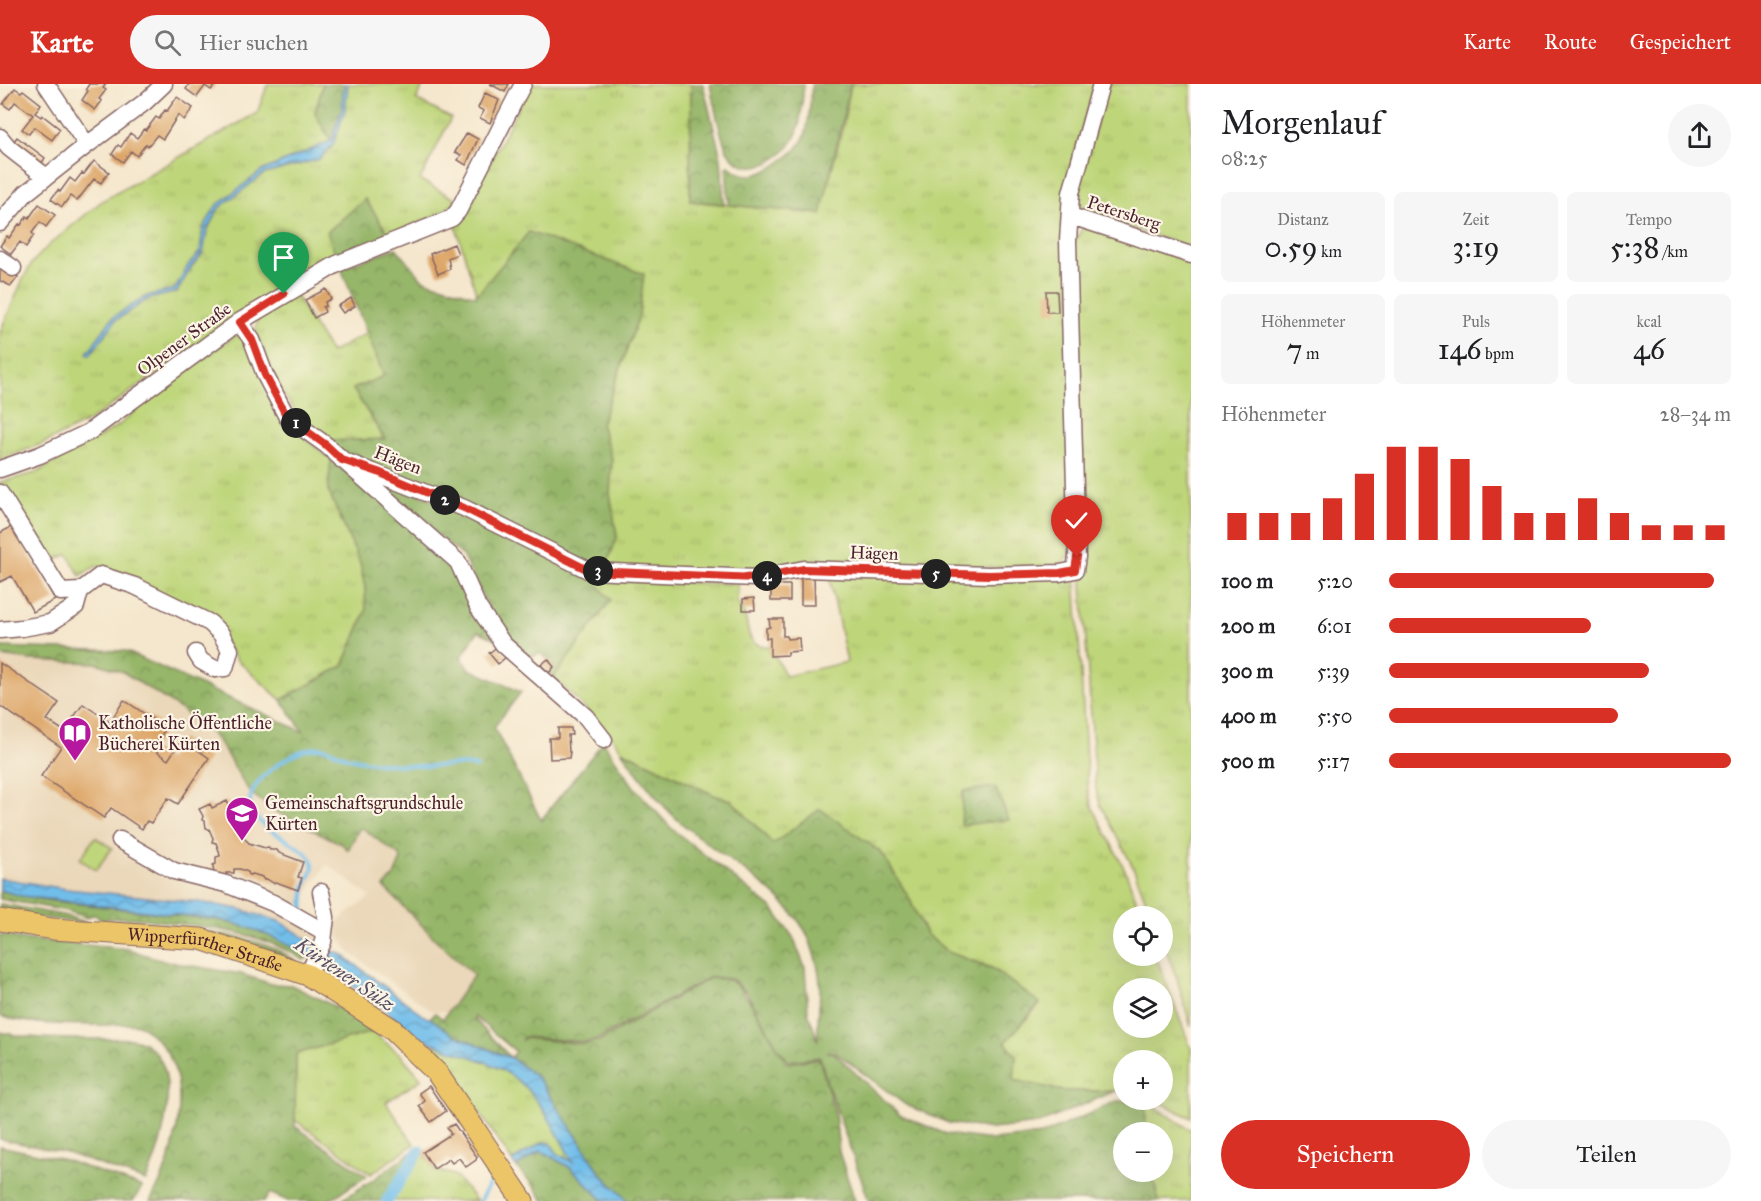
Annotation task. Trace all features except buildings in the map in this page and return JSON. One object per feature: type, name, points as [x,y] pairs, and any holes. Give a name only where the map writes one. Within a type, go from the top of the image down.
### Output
[{"type":"main road","name":"Wipperfürther Straße","points":[[0,920],[109,934],[201,939],[310,971],[392,1029],[437,1073],[524,1201]]},
{"type":"street","points":[[46,84],[87,145]]},
{"type":"street","points":[[3,213],[45,176],[145,102],[164,84]]},
{"type":"street","name":"Olpener Straße","points":[[0,469],[40,455],[88,432],[240,322],[338,264],[452,218],[458,211],[523,84]]},
{"type":"street","name":"Petersberg","points":[[1101,84],[1071,193],[1071,216],[1191,255]]},
{"type":"street","points":[[0,137],[9,148],[45,176]]},
{"type":"street","name":"Hägen","points":[[342,460],[378,472],[464,508],[590,571],[756,578],[804,569],[989,575],[1060,573],[1075,570],[1077,557],[1068,241],[1071,216]]},
{"type":"street","name":"Hägen","points":[[240,322],[252,340],[265,375],[287,417],[326,445],[458,562],[478,607],[503,644],[586,717],[604,740]]},
{"type":"street","points":[[0,493],[61,592],[80,591],[101,575],[135,586],[210,623],[221,634],[230,650],[225,668],[215,669],[201,661],[196,653]]},
{"type":"street","points":[[0,630],[50,623],[76,606],[80,591]]},
{"type":"street","points":[[120,840],[174,872],[226,884],[273,903],[323,935]]},
{"type":"street","points":[[310,971],[323,935],[326,917],[321,892]]},
{"type":"shaded area","points":[[0,656],[96,663],[123,672],[196,720],[219,742],[348,849],[361,828],[386,845],[401,859],[394,876],[385,888],[474,975],[447,1012],[432,1011],[349,952],[339,937],[335,923],[370,897],[327,864],[306,897],[305,905],[310,918],[322,926],[314,944],[281,922],[239,909],[198,902],[31,885],[0,878]]},
{"type":"green space","points":[[268,84],[323,84],[315,113],[331,141],[262,171],[216,206],[203,229],[200,252],[189,264],[175,289],[147,296],[113,317],[88,353],[90,355],[116,320],[148,299],[177,292],[192,266],[203,253],[207,230],[219,208],[264,174],[319,159],[333,145],[345,110],[348,84],[424,84],[416,100],[451,118],[420,180],[457,200],[442,213],[389,235],[365,199],[337,257],[286,283],[89,421],[44,443],[0,460],[0,332],[32,263],[49,245],[102,201],[257,113]]},
{"type":"green space","points":[[323,84],[344,84],[342,109],[331,141],[315,113]]},
{"type":"green space","points":[[531,84],[691,84],[690,201],[820,214],[843,126],[851,84],[1095,84],[1069,172],[1072,552],[1060,566],[767,571],[605,570],[617,537],[610,494],[612,459],[601,424],[639,315],[529,232],[477,296],[455,224],[469,212],[480,181]]},
{"type":"green space","points":[[691,84],[703,84],[721,158],[724,204],[690,201]]},
{"type":"green space","points":[[710,84],[804,84],[800,124],[791,144],[784,152],[767,163],[748,166],[738,162],[730,155],[724,142]]},
{"type":"green space","points":[[812,84],[851,84],[821,214],[729,205],[726,167],[729,166],[743,174],[757,174],[777,165],[801,143],[808,123]]},
{"type":"green space","points":[[1107,84],[1191,84],[1191,248],[1090,214],[1081,207],[1080,183]]},
{"type":"green space","points":[[365,199],[389,235],[337,257],[327,232]]},
{"type":"green space","points":[[1084,226],[1191,261],[1191,1027],[1172,966],[1173,906],[1148,906],[1133,867],[1100,804],[1096,789],[1080,554],[1072,246]]},
{"type":"green space","points":[[529,232],[644,274],[639,315],[601,424],[612,459],[610,494],[617,537],[605,570],[335,450],[325,441],[385,439],[353,389],[384,376],[341,268],[396,248],[423,280],[476,296]]},
{"type":"green space","points":[[294,293],[331,353],[367,333],[384,376],[353,389],[385,440],[325,441],[303,423],[283,393],[255,332],[258,319]]},
{"type":"green space","points":[[236,335],[246,338],[295,430],[331,460],[328,490],[360,563],[365,587],[366,611],[343,666],[281,700],[237,660],[214,626],[118,574],[96,566],[80,576],[68,554],[56,560],[0,485],[0,482],[36,473],[118,426],[145,402]]},
{"type":"green space","points":[[331,460],[444,552],[496,639],[478,631],[461,658],[469,669],[521,692],[494,727],[541,820],[603,742],[634,787],[672,829],[773,909],[793,937],[805,968],[808,1012],[818,1041],[819,973],[812,946],[804,929],[779,898],[679,821],[648,787],[621,750],[716,796],[731,800],[773,844],[820,809],[881,852],[908,896],[926,934],[948,952],[991,968],[1040,1003],[1005,1042],[1016,1056],[1014,1080],[1063,1091],[1113,1092],[1038,1124],[992,1129],[949,1123],[906,1105],[835,1052],[826,1052],[834,1053],[900,1115],[946,1134],[992,1140],[1042,1135],[1113,1103],[1113,1110],[1145,1110],[1146,1122],[1113,1122],[1113,1182],[1154,1182],[1159,1201],[869,1201],[820,1057],[789,1061],[779,1050],[747,993],[732,979],[710,977],[600,1038],[586,1042],[524,1037],[521,1041],[524,1038],[586,1044],[601,1040],[710,978],[729,980],[736,984],[752,1004],[775,1044],[782,1055],[788,1063],[819,1058],[835,1114],[839,1152],[855,1201],[628,1201],[602,1175],[538,1078],[511,1058],[454,1035],[430,1018],[435,1013],[443,1019],[474,975],[384,887],[394,876],[401,859],[400,856],[362,828],[359,829],[348,850],[342,844],[271,809],[249,791],[219,742],[207,729],[123,672],[96,663],[0,656],[0,647],[125,651],[304,732],[281,700],[343,666],[366,611],[365,587],[360,563],[328,490]],"holes":[[[475,1017],[515,1051],[511,1058],[474,1019]]]},
{"type":"green space","points":[[356,467],[515,535],[593,580],[611,600],[554,677],[549,673],[554,667],[548,659],[539,653],[530,658],[505,633],[490,610],[462,555]]},
{"type":"green space","points":[[829,575],[1075,575],[1088,791],[1092,806],[1125,870],[1138,906],[1113,906],[1113,966],[1160,966],[1164,978],[1113,978],[1113,1038],[1173,1038],[1173,1001],[1191,1049],[1191,1118],[1173,1109],[1173,1050],[1113,1050],[1113,1091],[1063,1091],[1013,1080],[1016,1056],[1005,1042],[1040,1004],[992,968],[948,952],[926,934],[908,896],[881,852],[773,844],[731,800],[716,796],[621,750],[611,735],[554,677],[611,600],[593,580],[738,584],[737,603],[745,616],[750,637],[753,642],[770,647],[770,656],[775,656],[786,676],[847,662]]},
{"type":"green space","points":[[995,787],[1009,820],[961,825],[963,791]]},
{"type":"green space","points":[[95,837],[112,848],[96,870],[80,859]]},
{"type":"green space","points":[[0,890],[46,900],[220,920],[260,930],[309,956],[304,960],[258,938],[225,930],[138,918],[101,920],[96,915],[92,915],[87,918],[68,911],[0,899]]},
{"type":"green space","points":[[0,904],[67,916],[89,924],[0,912]]},
{"type":"green space","points":[[112,922],[142,923],[237,937],[268,946],[297,961],[99,925]]},
{"type":"green space","points":[[0,934],[21,939],[128,949],[163,961],[241,974],[271,984],[291,985],[344,1011],[372,1032],[296,1054],[295,1126],[367,1176],[328,1201],[288,1201],[270,1193],[264,1201],[150,1201],[168,1162],[175,1139],[178,1116],[179,1093],[175,1071],[166,1051],[147,1030],[138,1025],[52,1024],[0,1016]]},
{"type":"green space","points":[[0,1032],[50,1038],[133,1039],[153,1050],[163,1065],[167,1083],[167,1104],[159,1146],[146,1181],[67,1153],[0,1139]]},
{"type":"green space","points":[[372,1032],[400,1054],[422,1079],[386,1102],[414,1144],[371,1174],[295,1120],[296,1054]]},
{"type":"green space","points":[[433,1043],[486,1062],[515,1078],[533,1095],[574,1163],[558,1154],[550,1143],[543,1142],[512,1161]]},
{"type":"green space","points":[[1145,1110],[1159,1110],[1191,1130],[1191,1201],[1159,1201],[1157,1198],[1153,1182],[1173,1182],[1173,1122],[1146,1122]]},
{"type":"green space","points":[[0,1146],[65,1160],[142,1187],[133,1201],[0,1201]]},
{"type":"green space","points":[[417,1148],[383,1201],[340,1201],[373,1180]]},
{"type":"green space","points":[[541,1151],[571,1168],[604,1201],[544,1201],[535,1187],[516,1167]]},
{"type":"green space","points":[[423,1152],[435,1170],[454,1175],[477,1201],[391,1201]]},
{"type":"water","points":[[344,84],[348,84],[345,110],[333,145],[319,159],[264,174],[219,208],[207,230],[203,253],[192,266],[177,292],[148,299],[116,320],[90,355],[87,353],[113,317],[147,296],[175,289],[189,264],[200,252],[203,229],[216,206],[262,171],[331,141],[342,109]]},
{"type":"water","name":"Kürtener Sülz","points":[[0,878],[66,889],[198,902],[239,909],[281,922],[314,944],[341,954],[427,1018],[454,1035],[511,1058],[538,1078],[602,1175],[628,1201],[604,1201],[571,1168],[541,1151],[516,1167],[512,1161],[543,1142],[550,1143],[558,1154],[573,1162],[548,1117],[525,1087],[495,1066],[419,1036],[342,978],[285,943],[244,926],[220,920],[21,896],[0,890]]},
{"type":"waterway","points":[[303,914],[305,887],[313,869],[311,859],[297,846],[265,826],[256,818],[251,809],[250,799],[254,789],[271,769],[294,755],[314,748],[328,749],[349,758],[380,763],[477,767]]},
{"type":"waterway","points":[[387,1201],[419,1151]]},
{"type":"waterway","points":[[480,1201],[493,1178]]},
{"type":"place","name":"Katholische Öffentliche Bücherei Kürten","points":[[75,762]]},
{"type":"place","name":"Gemeinschaftsgrundschule Kürten","points":[[242,842]]},
{"type":"route","points":[[284,294],[240,322],[252,340],[265,375],[287,417],[326,445],[342,460],[378,472],[464,508],[590,571],[723,578],[756,578],[804,569],[989,575],[1060,573],[1075,570],[1077,557]]}]
